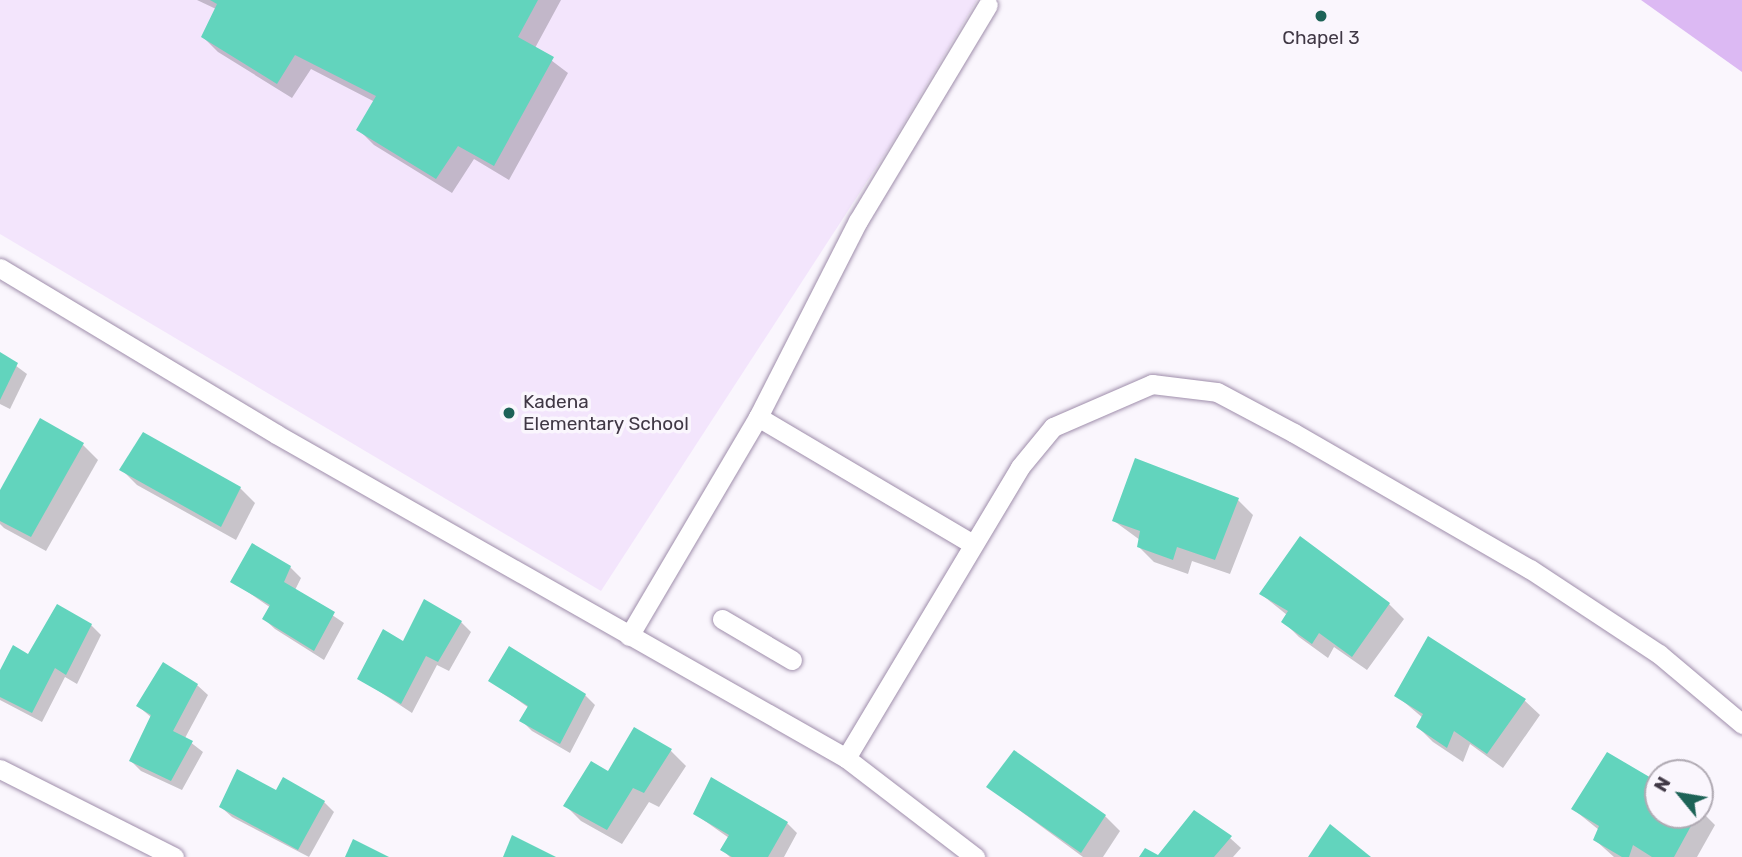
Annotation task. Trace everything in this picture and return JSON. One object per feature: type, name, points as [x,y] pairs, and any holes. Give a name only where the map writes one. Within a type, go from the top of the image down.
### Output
[{"type":"lane","points":[[629,636],[758,417],[858,221],[988,5]]},
{"type":"lane","points":[[0,268],[276,434],[846,758],[975,857]]},
{"type":"lane","points":[[846,758],[971,542],[1020,467],[1053,427],[1152,384],[1217,392],[1530,569],[1660,653],[1742,724]]},
{"type":"lane","points":[[758,417],[971,542]]},
{"type":"lane","points":[[722,619],[792,660]]},
{"type":"lane","points":[[0,769],[174,857]]},
{"type":"shaded area","name":"Kadena Elementary School","points":[[0,0],[977,0],[892,143],[601,591],[0,234]]},
{"type":"shaded area","points":[[1641,0],[1742,0],[1742,72]]},
{"type":"building","points":[[210,0],[538,0],[518,37],[554,57],[494,166],[458,146],[436,179],[356,130],[376,96],[295,55],[277,84],[201,37],[217,4]]},
{"type":"building","points":[[0,352],[18,363],[0,400]]},
{"type":"building","points":[[40,418],[84,443],[31,537],[0,521],[0,490]]},
{"type":"building","points":[[143,432],[241,487],[221,527],[119,470]]},
{"type":"building","points":[[1135,458],[1239,498],[1215,560],[1177,547],[1173,560],[1137,547],[1140,531],[1112,521]]},
{"type":"building","points":[[1300,536],[1390,603],[1352,657],[1319,633],[1312,644],[1281,622],[1288,611],[1259,594]]},
{"type":"building","points":[[252,543],[291,566],[284,582],[335,612],[314,651],[262,619],[270,605],[230,582]]},
{"type":"building","points":[[424,599],[462,621],[438,662],[426,656],[401,704],[357,679],[383,629],[403,641]]},
{"type":"building","points":[[57,604],[92,624],[66,675],[55,668],[32,713],[0,697],[0,670],[13,645],[28,654]]},
{"type":"building","points":[[1428,636],[1526,699],[1487,754],[1454,731],[1447,748],[1416,727],[1423,714],[1394,696]]},
{"type":"building","points":[[509,646],[586,694],[560,744],[519,721],[528,706],[488,681]]},
{"type":"building","points":[[163,662],[198,684],[173,731],[193,741],[171,781],[129,761],[151,715],[136,706]]},
{"type":"building","points":[[634,727],[672,749],[644,793],[633,788],[607,830],[563,806],[591,761],[608,771]]},
{"type":"building","points":[[1014,750],[1106,815],[1081,853],[986,787]]},
{"type":"building","points":[[1607,752],[1644,774],[1644,829],[1689,829],[1674,857],[1652,857],[1633,845],[1629,857],[1622,857],[1593,840],[1599,826],[1571,809]]},
{"type":"building","points":[[237,769],[276,790],[283,777],[325,801],[298,850],[219,807]]},
{"type":"building","points":[[711,777],[788,822],[768,857],[732,857],[720,850],[729,835],[693,814]]},
{"type":"building","points":[[1194,810],[1232,836],[1214,857],[1139,857],[1145,848],[1158,855]]},
{"type":"building","points":[[1330,824],[1371,857],[1308,857]]},
{"type":"building","points":[[512,835],[556,857],[503,857]]},
{"type":"building","points":[[353,839],[389,857],[345,857]]},
{"type":"place","name":"Chapel 3","points":[[1321,16]]},
{"type":"place","name":"Kadena Elementary School","points":[[509,413]]}]
